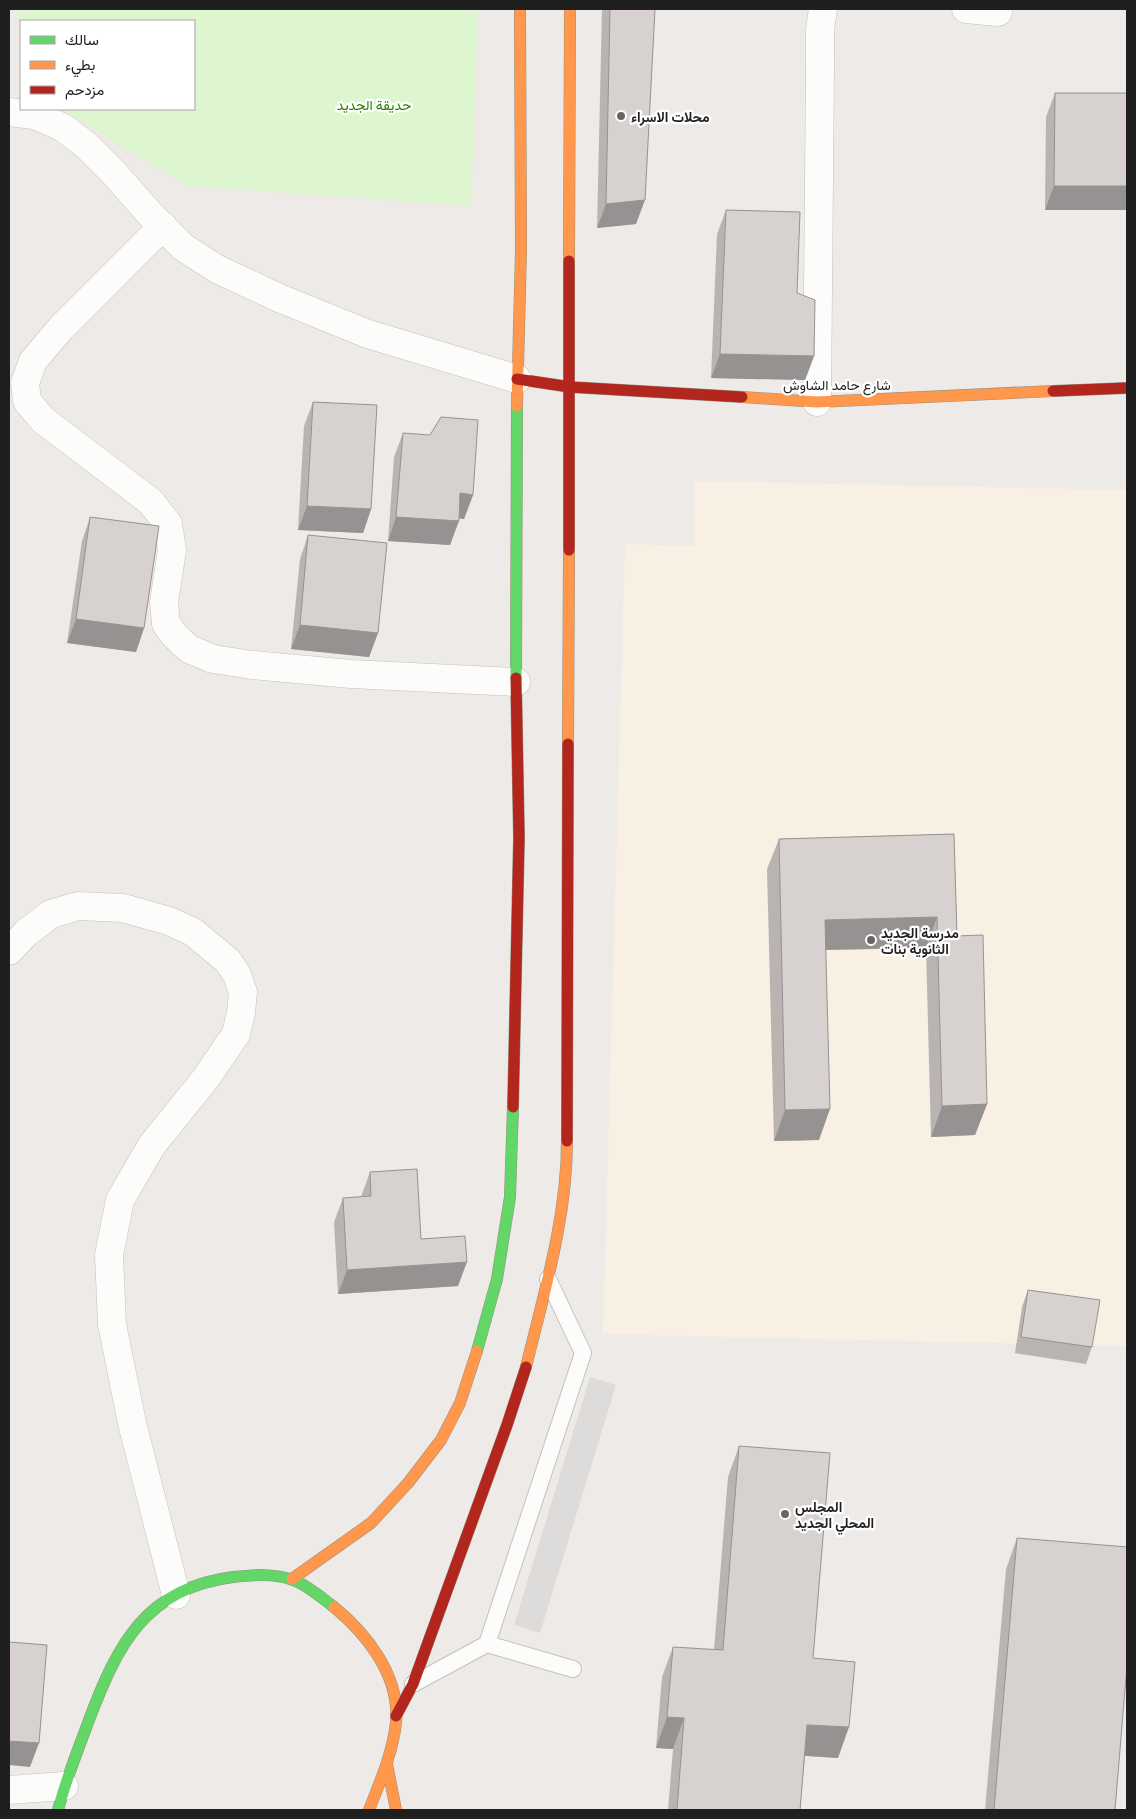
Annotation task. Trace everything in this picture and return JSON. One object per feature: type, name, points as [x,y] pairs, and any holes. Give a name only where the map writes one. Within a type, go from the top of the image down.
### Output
[{"type":"main road","points":[[292,1579],[371,1523],[408,1483],[441,1440],[460,1403],[473,1364],[496,1280],[510,1197],[514,1129],[518,838],[516,682],[517,379],[521,250],[520,9]]},
{"type":"main road","points":[[396,1716],[413,1684],[507,1425],[525,1369],[548,1279],[561,1216],[567,1145],[570,9]]},
{"type":"main road","name":"شارع حامد الشاوش","points":[[517,379],[570,386],[817,402],[1127,388]]},
{"type":"main road","points":[[61,1798],[107,1673],[125,1640],[145,1617],[168,1599],[194,1586],[224,1578],[258,1575],[292,1579],[332,1604],[360,1633],[381,1662],[394,1694],[396,1716],[387,1764],[369,1810]]},
{"type":"main road","points":[[387,1764],[396,1810]]},
{"type":"street","points":[[817,402],[820,29],[823,9]]},
{"type":"street","points":[[966,9],[998,12]]},
{"type":"street","points":[[9,112],[34,115],[62,127],[86,145],[184,247],[217,269],[279,298],[368,334],[517,379]]},
{"type":"street","points":[[163,226],[61,328],[33,361],[25,382],[27,401],[43,420],[152,502],[168,524],[172,550],[164,602],[166,624],[175,636],[188,649],[213,659],[252,665],[351,674],[516,682]]},
{"type":"street","points":[[9,951],[26,933],[51,914],[78,906],[123,908],[169,921],[193,932],[228,961],[237,975],[243,992],[242,1013],[236,1034],[206,1078],[152,1145],[120,1200],[109,1255],[112,1324],[132,1423],[176,1595]]},
{"type":"street","points":[[9,1790],[61,1798]]},
{"type":"lane","points":[[413,1684],[487,1644],[583,1353],[548,1279]]},
{"type":"lane","points":[[487,1644],[573,1669]]},
{"type":"shaded area","name":"مدرسة الجديد الثانوية بنات","points":[[695,481],[1127,490],[1127,1346],[603,1334],[625,544],[694,546]]},
{"type":"shaded area","points":[[590,1377],[616,1385],[540,1633],[514,1625]]},
{"type":"green space","name":"حديقة الجديد","points":[[18,9],[478,9],[471,206],[187,186],[64,110],[195,110],[195,20],[20,20],[20,30]]},
{"type":"building","name":"محلات الاسراء","points":[[610,9],[655,9],[645,200],[606,204]]},
{"type":"building","points":[[1055,93],[1127,93],[1127,186],[1054,186]]},
{"type":"building","points":[[726,210],[800,212],[797,293],[815,300],[814,356],[720,354]]},
{"type":"building","points":[[313,402],[377,405],[371,509],[307,506]]},
{"type":"building","points":[[441,417],[478,420],[473,495],[460,493],[459,521],[396,517],[403,433],[430,435]]},
{"type":"building","points":[[90,517],[159,526],[144,628],[76,619]]},
{"type":"building","points":[[308,535],[387,543],[378,633],[300,625]]},
{"type":"building","points":[[954,834],[957,936],[983,935],[987,1104],[942,1106],[937,917],[825,920],[830,1109],[785,1110],[779,839]]},
{"type":"building","points":[[417,1169],[421,1239],[465,1236],[467,1262],[347,1270],[343,1198],[371,1196],[370,1172]]},
{"type":"building","points":[[1028,1290],[1100,1300],[1092,1347],[1021,1337]]},
{"type":"building","points":[[739,1446],[830,1453],[813,1658],[855,1662],[849,1727],[807,1725],[800,1810],[677,1810],[684,1718],[667,1717],[673,1647],[723,1650]]},
{"type":"building","points":[[1017,1538],[1127,1547],[1127,1666],[1115,1810],[994,1810]]},
{"type":"building","points":[[9,1642],[47,1645],[39,1743],[9,1741]]},
{"type":"traffic: fast","points":[[516,678],[517,406]]},
{"type":"traffic: fast","points":[[477,1351],[497,1279],[510,1197],[513,1107]]},
{"type":"traffic: fast","points":[[58,1810],[76,1753],[111,1668],[138,1625],[156,1608],[177,1594],[203,1583],[233,1577],[263,1575],[278,1576],[298,1582],[334,1607]]},
{"type":"traffic: slow","points":[[517,406],[521,250],[520,9]]},
{"type":"traffic: slow","points":[[569,261],[570,9]]},
{"type":"traffic: slow","points":[[742,397],[817,402],[1053,391]]},
{"type":"traffic: slow","points":[[568,744],[569,550]]},
{"type":"traffic: slow","points":[[526,1367],[559,1227],[566,1170],[567,1141]]},
{"type":"traffic: slow","points":[[292,1579],[371,1523],[408,1483],[441,1440],[460,1403],[477,1351]]},
{"type":"traffic: slow","points":[[334,1607],[358,1630],[379,1657],[393,1688],[396,1705],[396,1722],[392,1744],[386,1767],[369,1810]]},
{"type":"traffic: slow","points":[[387,1764],[396,1810]]},
{"type":"traffic: jam","points":[[569,261],[569,550]]},
{"type":"traffic: jam","points":[[517,379],[570,387],[742,397]]},
{"type":"traffic: jam","points":[[1053,391],[1127,388]]},
{"type":"traffic: jam","points":[[513,1107],[519,838],[516,678]]},
{"type":"traffic: jam","points":[[567,1141],[568,744]]},
{"type":"traffic: jam","points":[[396,1716],[413,1684],[507,1425],[526,1367]]},
{"type":"place","name":"محلات الاسراء","points":[[621,116]]},
{"type":"place","name":"مدرسة الجديد الثانوية بنات","points":[[871,940]]},
{"type":"place","name":"المجلس المحلي الجديد","points":[[785,1514]]}]
